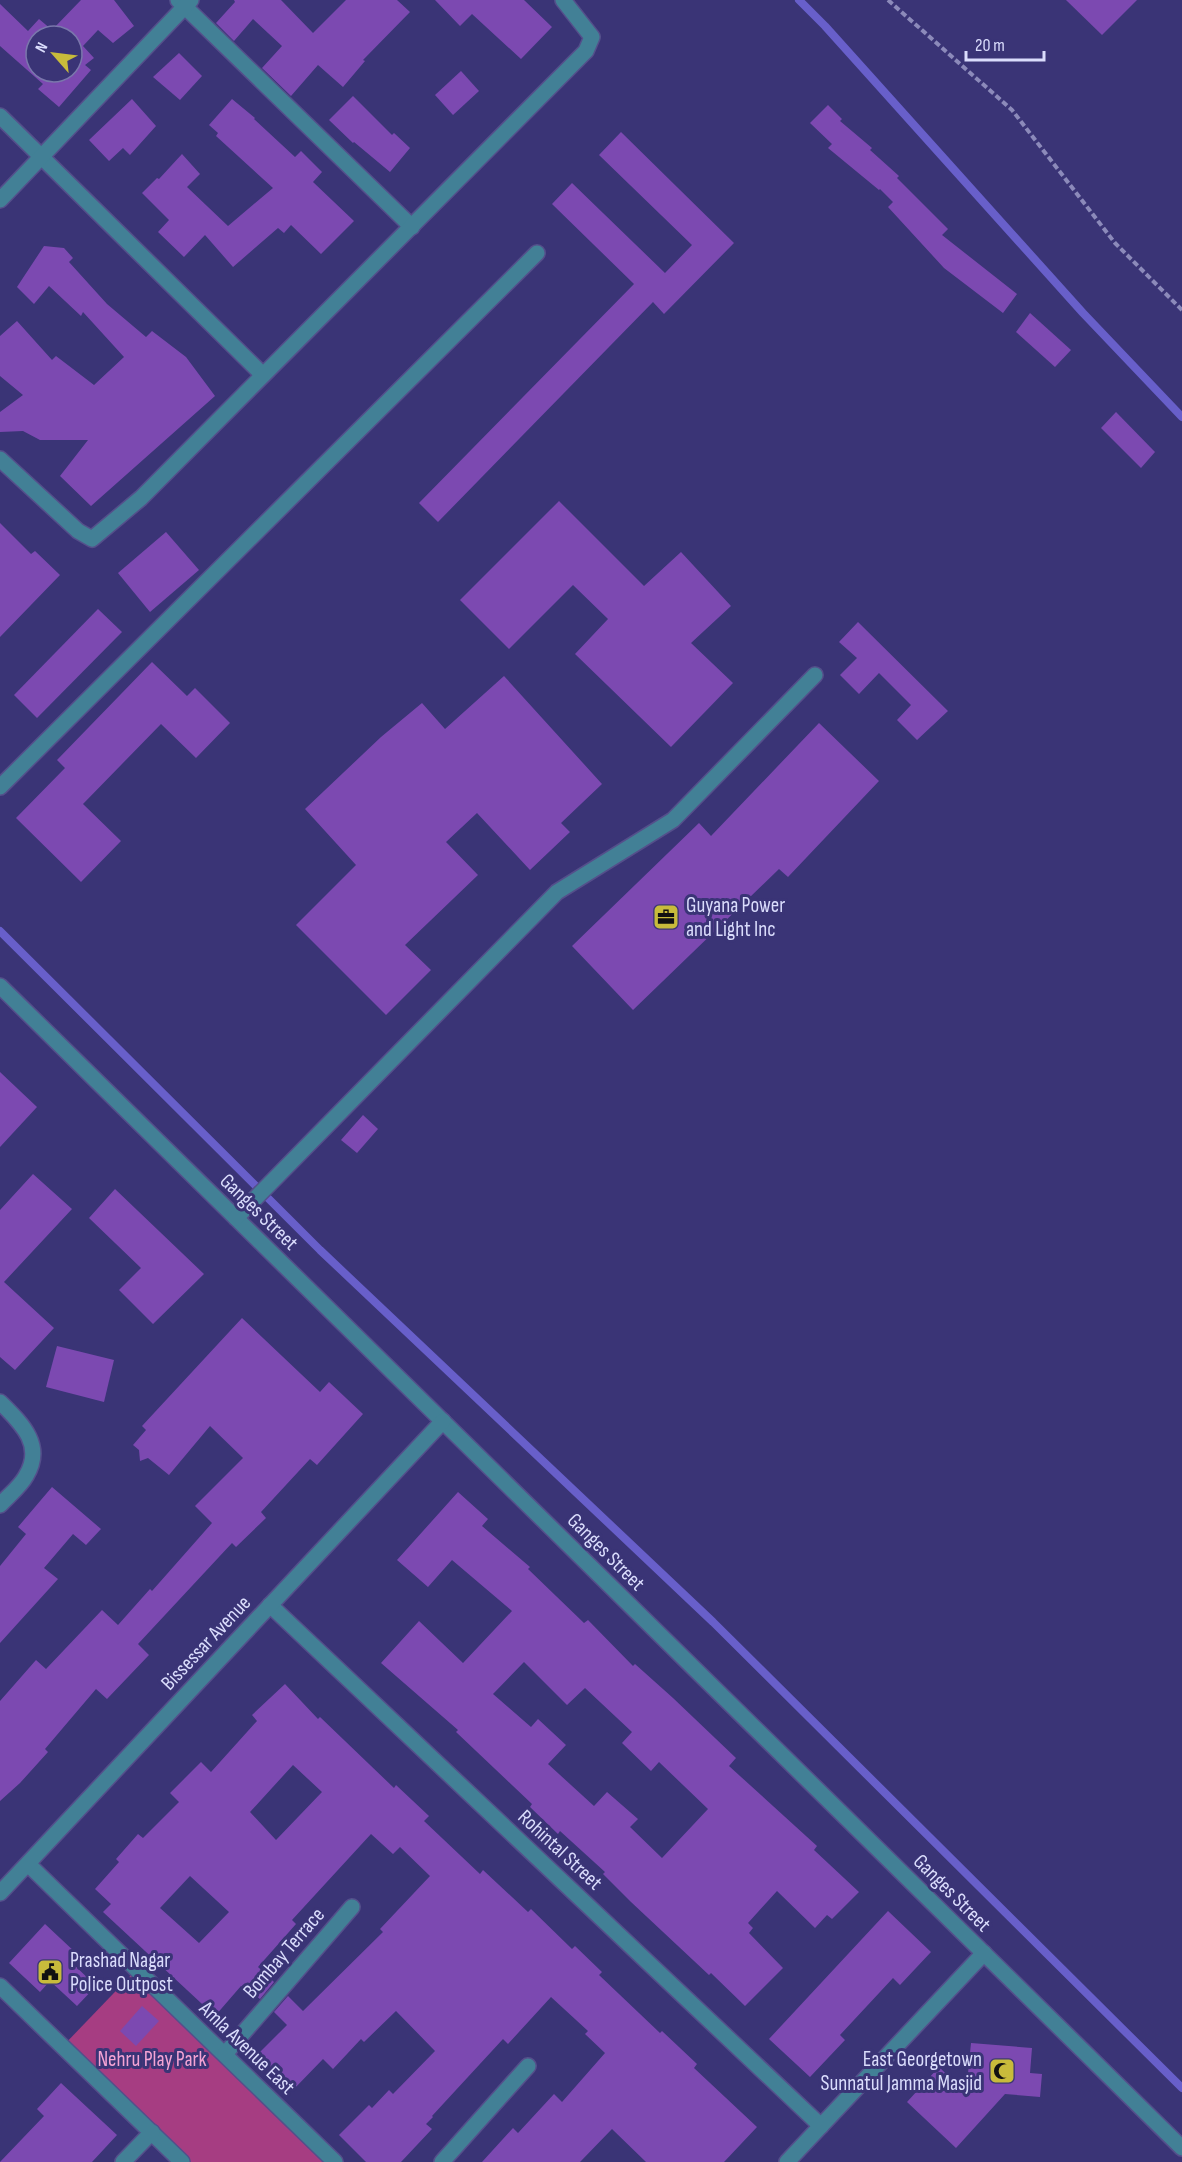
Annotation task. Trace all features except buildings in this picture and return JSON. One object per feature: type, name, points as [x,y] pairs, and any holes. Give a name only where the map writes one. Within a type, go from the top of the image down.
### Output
[{"type":"street","points":[[0,459],[78,531],[92,539],[141,498],[586,51],[592,37],[563,0]]},
{"type":"street","points":[[0,200],[185,2],[412,227]]},
{"type":"street","points":[[0,116],[263,375]]},
{"type":"street","points":[[0,787],[537,253]]},
{"type":"street","points":[[236,1218],[557,892],[673,820],[815,675]]},
{"type":"street","name":"Ganges Street","points":[[0,986],[1182,2148]]},
{"type":"street","points":[[0,1402],[19,1420],[32,1441],[32,1460],[27,1476],[0,1505]]},
{"type":"street","name":"Bissessar Avenue","points":[[0,1893],[443,1421]]},
{"type":"street","name":"Rohintal Street","points":[[270,1605],[821,2126]]},
{"type":"street","name":"Amla Avenue East","points":[[28,1864],[335,2162]]},
{"type":"street","name":"Bombay Terrace","points":[[225,2054],[352,1906]]},
{"type":"street","points":[[788,2162],[984,1953]]},
{"type":"street","points":[[0,1986],[182,2162]]},
{"type":"street","points":[[442,2162],[528,2066]]},
{"type":"street","points":[[123,2162],[152,2132]]},
{"type":"path","points":[[888,0],[1012,110],[1115,243],[1182,310]]},
{"type":"green space","name":"Nehru Play Park","points":[[136,1970],[337,2162],[183,2162],[62,2047]]},
{"type":"waterway","points":[[799,0],[1083,313],[1182,417]]},
{"type":"waterway","points":[[0,931],[320,1250],[713,1622],[1182,2088]]},
{"type":"place","name":"Guyana Power and Light Inc","points":[[666,917]]},
{"type":"place","name":"Prashad Nagar Police Outpost","points":[[50,1972]]},
{"type":"place","name":"East Georgetown Sunnatul Jamma Masjid","points":[[1002,2071]]}]
